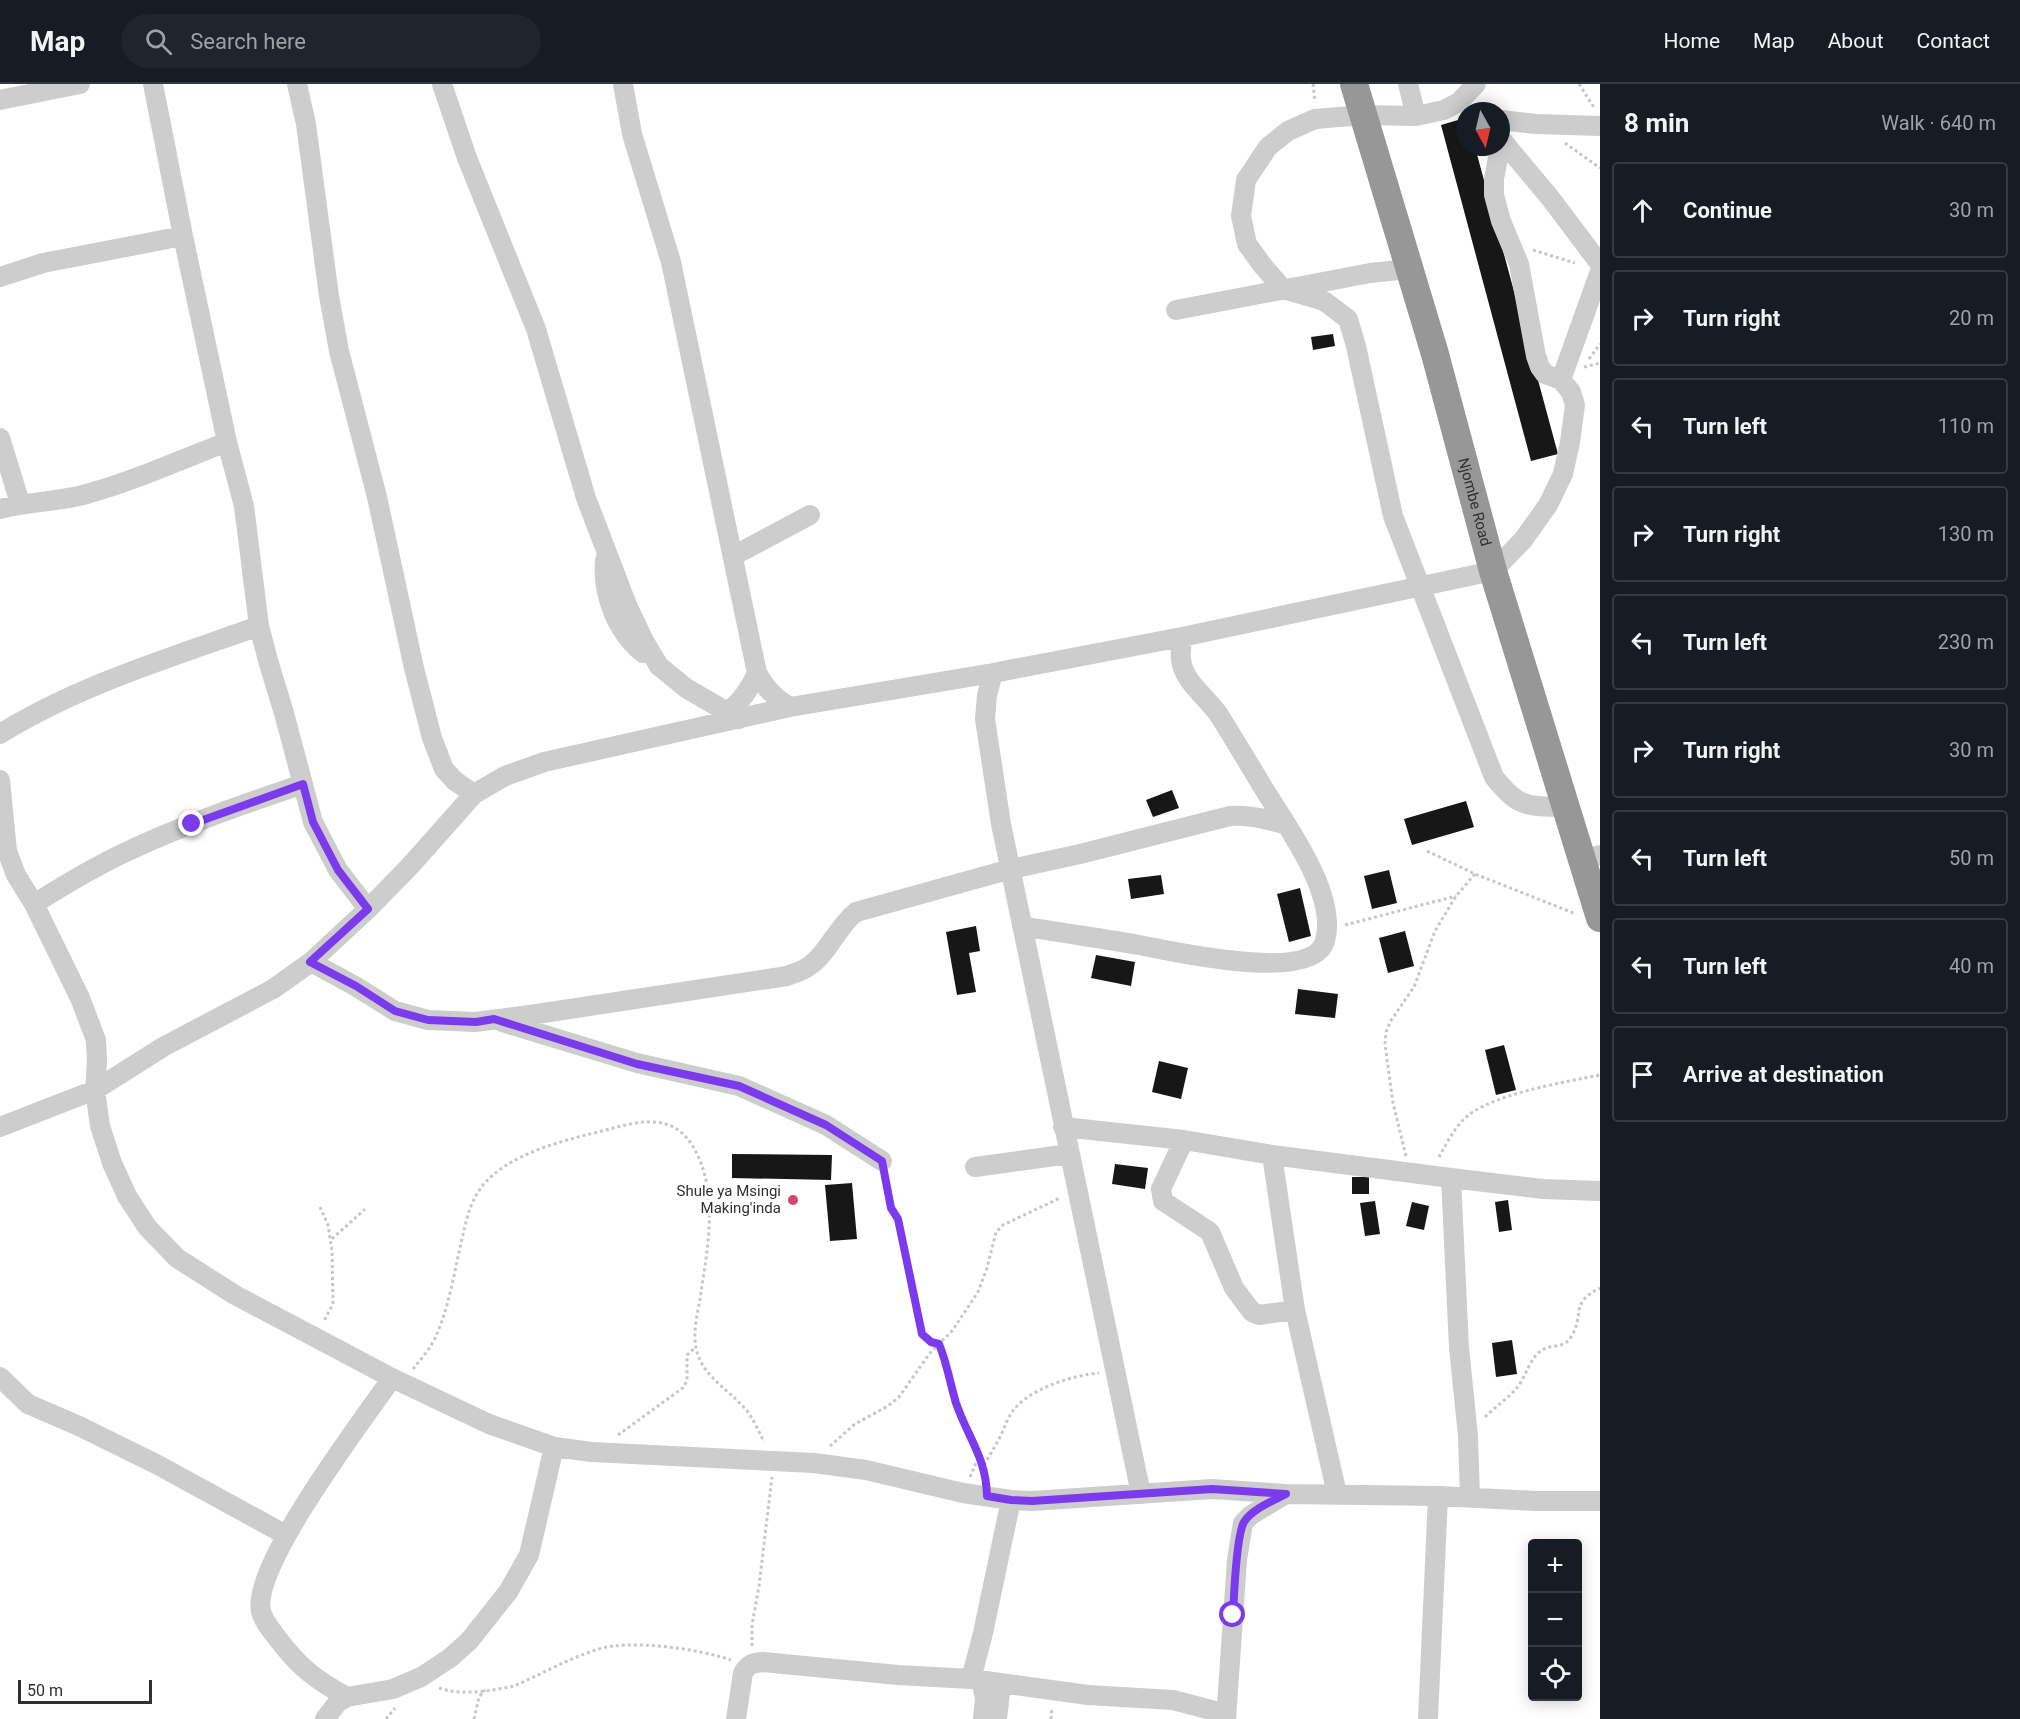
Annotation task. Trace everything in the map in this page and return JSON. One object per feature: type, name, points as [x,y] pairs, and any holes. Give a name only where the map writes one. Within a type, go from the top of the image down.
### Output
[{"type":"highway","name":"Njombe Road","points":[[1354,84],[1435,354],[1493,571],[1566,807],[1591,858],[1589,916]]},
{"type":"street","points":[[0,100],[32,88],[80,84]]},
{"type":"street","points":[[153,84],[227,442],[244,506],[259,626],[313,822],[338,870],[368,909]]},
{"type":"street","points":[[297,84],[306,124],[329,296],[339,351],[377,497],[420,691],[432,738],[444,769],[455,781],[474,794]]},
{"type":"street","points":[[442,84],[467,158],[536,329],[586,498],[631,614],[644,642],[659,666],[686,688],[732,716]]},
{"type":"street","points":[[623,84],[632,134],[671,262],[757,673],[764,686],[774,697],[790,707]]},
{"type":"street","points":[[1408,84],[1416,116]]},
{"type":"street","points":[[1469,102],[1476,84]]},
{"type":"street","points":[[1456,108],[1416,116],[1363,115],[1315,119],[1288,131],[1268,147],[1246,180],[1241,216],[1247,244],[1283,290],[1323,301],[1348,319],[1393,516],[1494,777],[1517,801],[1529,806],[1566,807]]},
{"type":"street","points":[[1510,121],[1536,124],[1598,119]]},
{"type":"street","points":[[1510,150],[1600,264]]},
{"type":"street","points":[[0,1127],[95,1090],[163,1047],[273,989],[310,962],[368,909],[474,794],[505,776],[544,762],[732,716],[993,673],[1493,571],[1523,540],[1548,505],[1563,474],[1575,405],[1571,392],[1561,380],[1545,374],[1536,356],[1519,264],[1501,221],[1494,195],[1498,156]]},
{"type":"street","points":[[0,277],[43,263],[183,236]]},
{"type":"street","points":[[1176,310],[1370,273],[1409,269]]},
{"type":"street","points":[[1561,380],[1600,271]]},
{"type":"street","points":[[0,438],[20,503]]},
{"type":"street","points":[[0,509],[20,503],[58,501],[84,494],[227,442]]},
{"type":"street","points":[[733,555],[810,515]]},
{"type":"street","points":[[0,734],[31,715],[93,687],[259,626]]},
{"type":"street","points":[[1022,926],[1199,956],[1259,963],[1284,963],[1305,959],[1318,953],[1325,944],[1327,929],[1324,903],[1317,881],[1287,825],[1217,712],[1188,679],[1181,659],[1182,636]]},
{"type":"street","points":[[732,716],[757,673]]},
{"type":"street","points":[[993,673],[987,695],[985,719],[1001,824],[1141,1494]]},
{"type":"street","points":[[0,780],[7,851],[16,875],[34,904],[90,1020],[96,1040],[95,1090],[100,1126],[112,1163],[127,1196],[147,1227],[177,1258],[235,1295],[396,1380],[489,1424],[554,1447],[592,1452],[814,1463],[866,1470],[963,1493],[1011,1500],[1212,1489],[1286,1494],[1438,1496],[1600,1502]]},
{"type":"street","points":[[34,904],[76,878],[126,852],[253,801],[303,784]]},
{"type":"street","points":[[310,962],[356,986],[395,1011],[428,1020],[476,1022],[787,976],[809,966],[821,954],[846,920],[856,912],[1011,869],[1070,857],[1230,816],[1245,815],[1264,818],[1287,825]]},
{"type":"street","points":[[494,1019],[637,1064],[739,1086],[826,1125],[882,1161]]},
{"type":"street","points":[[1063,1127],[1184,1140],[1272,1155],[1543,1189],[1600,1191]]},
{"type":"street","points":[[1184,1140],[1161,1189],[1163,1201],[1210,1232],[1234,1288],[1252,1312],[1259,1315],[1295,1310]]},
{"type":"street","points":[[975,1167],[1069,1154]]},
{"type":"street","points":[[1272,1155],[1295,1310],[1337,1494]]},
{"type":"street","points":[[1451,1178],[1470,1498]]},
{"type":"street","points":[[347,1697],[320,1682],[295,1661],[272,1632],[261,1613],[260,1595],[286,1535],[396,1380]]},
{"type":"street","points":[[1,1383],[28,1404],[158,1465],[286,1535]]},
{"type":"street","points":[[325,1719],[338,1702],[347,1697],[393,1689],[421,1677],[450,1658],[470,1641],[508,1592],[529,1555],[554,1447]]},
{"type":"street","points":[[736,1719],[743,1673],[750,1665],[763,1662],[898,1676],[976,1680],[1088,1695],[1173,1700],[1226,1716],[1237,1560],[1243,1523],[1251,1515],[1286,1494]]},
{"type":"street","points":[[1428,1719],[1438,1496]]},
{"type":"street","points":[[983,1719],[985,1698],[976,1680],[983,1633],[1011,1500]]},
{"type":"street","points":[[997,1719],[1002,1684]]},
{"type":"path","points":[[1580,84],[1598,119]]},
{"type":"path","points":[[1565,143],[1600,168]]},
{"type":"path","points":[[1512,246],[1600,271]]},
{"type":"path","points":[[1584,368],[1600,363]]},
{"type":"path","points":[[1427,850],[1474,874],[1589,916]]},
{"type":"path","points":[[1420,1173],[1393,1103],[1385,1044],[1386,1032],[1390,1022],[1414,987],[1435,931],[1456,896],[1474,874]]},
{"type":"path","points":[[1327,929],[1456,896]]},
{"type":"path","points":[[1420,1173],[1458,1125],[1474,1112],[1494,1101],[1600,1075]]},
{"type":"path","points":[[396,1380],[423,1356],[436,1337],[446,1307],[470,1205],[484,1184],[506,1165],[554,1143],[650,1121],[669,1124],[690,1139],[702,1164],[710,1200],[709,1241],[695,1327],[696,1347],[700,1362],[706,1372],[748,1412],[772,1460],[771,1488],[752,1625],[750,1665],[716,1655],[633,1644],[600,1648],[514,1686],[485,1690],[446,1691],[429,1685],[421,1677]]},
{"type":"path","points":[[882,1161],[891,1208],[898,1219],[922,1334],[931,1342],[939,1344]]},
{"type":"path","points":[[814,1463],[844,1432],[899,1397],[920,1366],[952,1331],[978,1292],[996,1232],[1003,1225],[1058,1199],[1074,1177]]},
{"type":"path","points":[[310,1335],[325,1320],[333,1304],[332,1239],[320,1207]]},
{"type":"path","points":[[332,1239],[365,1209]]},
{"type":"path","points":[[1468,1436],[1485,1416],[1516,1389],[1542,1349],[1561,1346],[1571,1338],[1580,1305],[1585,1296],[1600,1288]]},
{"type":"path","points":[[939,1344],[945,1357],[957,1404],[984,1465],[987,1496]]},
{"type":"path","points":[[592,1452],[625,1431],[684,1387],[687,1380],[687,1355],[696,1347]]},
{"type":"path","points":[[984,1465],[1012,1411],[1026,1398],[1064,1380],[1086,1374],[1116,1371]]},
{"type":"path","points":[[963,1493],[980,1454]]},
{"type":"path","points":[[474,1719],[479,1697],[485,1690]]},
{"type":"building","points":[[1456,121],[1456,156],[1477,156],[1558,454],[1531,461],[1441,125]]},
{"type":"building","points":[[1333,334],[1335,346],[1313,350],[1311,337]]},
{"type":"building","points":[[1172,790],[1179,808],[1153,817],[1146,800]]},
{"type":"building","points":[[1466,801],[1474,827],[1412,845],[1404,819]]},
{"type":"building","points":[[1389,870],[1397,903],[1372,909],[1364,876]]},
{"type":"building","points":[[1161,875],[1164,894],[1131,899],[1128,879]]},
{"type":"building","points":[[1300,888],[1311,936],[1289,942],[1277,894]]},
{"type":"building","points":[[976,926],[980,951],[969,953],[976,992],[957,995],[946,932]]},
{"type":"building","points":[[1405,931],[1414,966],[1388,973],[1379,938]]},
{"type":"building","points":[[1096,955],[1135,962],[1131,986],[1091,978]]},
{"type":"building","points":[[1298,989],[1338,994],[1335,1018],[1295,1014]]},
{"type":"building","points":[[1504,1045],[1516,1090],[1496,1095],[1485,1050]]},
{"type":"building","points":[[1159,1061],[1188,1068],[1181,1099],[1152,1092]]},
{"type":"building","points":[[732,1154],[832,1155],[831,1180],[732,1178]]},
{"type":"building","points":[[1115,1164],[1148,1168],[1145,1189],[1112,1184]]},
{"type":"building","points":[[1352,1177],[1369,1177],[1369,1194],[1352,1194]]},
{"type":"building","points":[[852,1183],[857,1239],[830,1241],[825,1185]]},
{"type":"building","points":[[1508,1200],[1512,1230],[1499,1232],[1495,1202]]},
{"type":"building","points":[[1375,1201],[1380,1234],[1365,1236],[1360,1203]]},
{"type":"building","points":[[1412,1202],[1429,1206],[1424,1230],[1406,1226]]},
{"type":"building","points":[[1512,1340],[1517,1374],[1496,1377],[1492,1343]]},
{"type":"place","name":"Shule ya Msingi Making'inda","points":[[793,1200]]},
{"type":"route","points":[[192,824],[303,784],[313,822],[338,870],[368,909],[310,962],[356,986],[395,1011],[428,1020],[476,1022],[494,1019],[637,1064],[739,1086],[826,1125],[882,1161],[891,1208],[898,1219],[922,1334],[931,1342],[939,1344],[945,1357],[957,1404],[984,1465],[987,1496],[1032,1501],[1212,1489],[1286,1494],[1251,1515],[1243,1523],[1237,1560],[1233,1615]]}]
